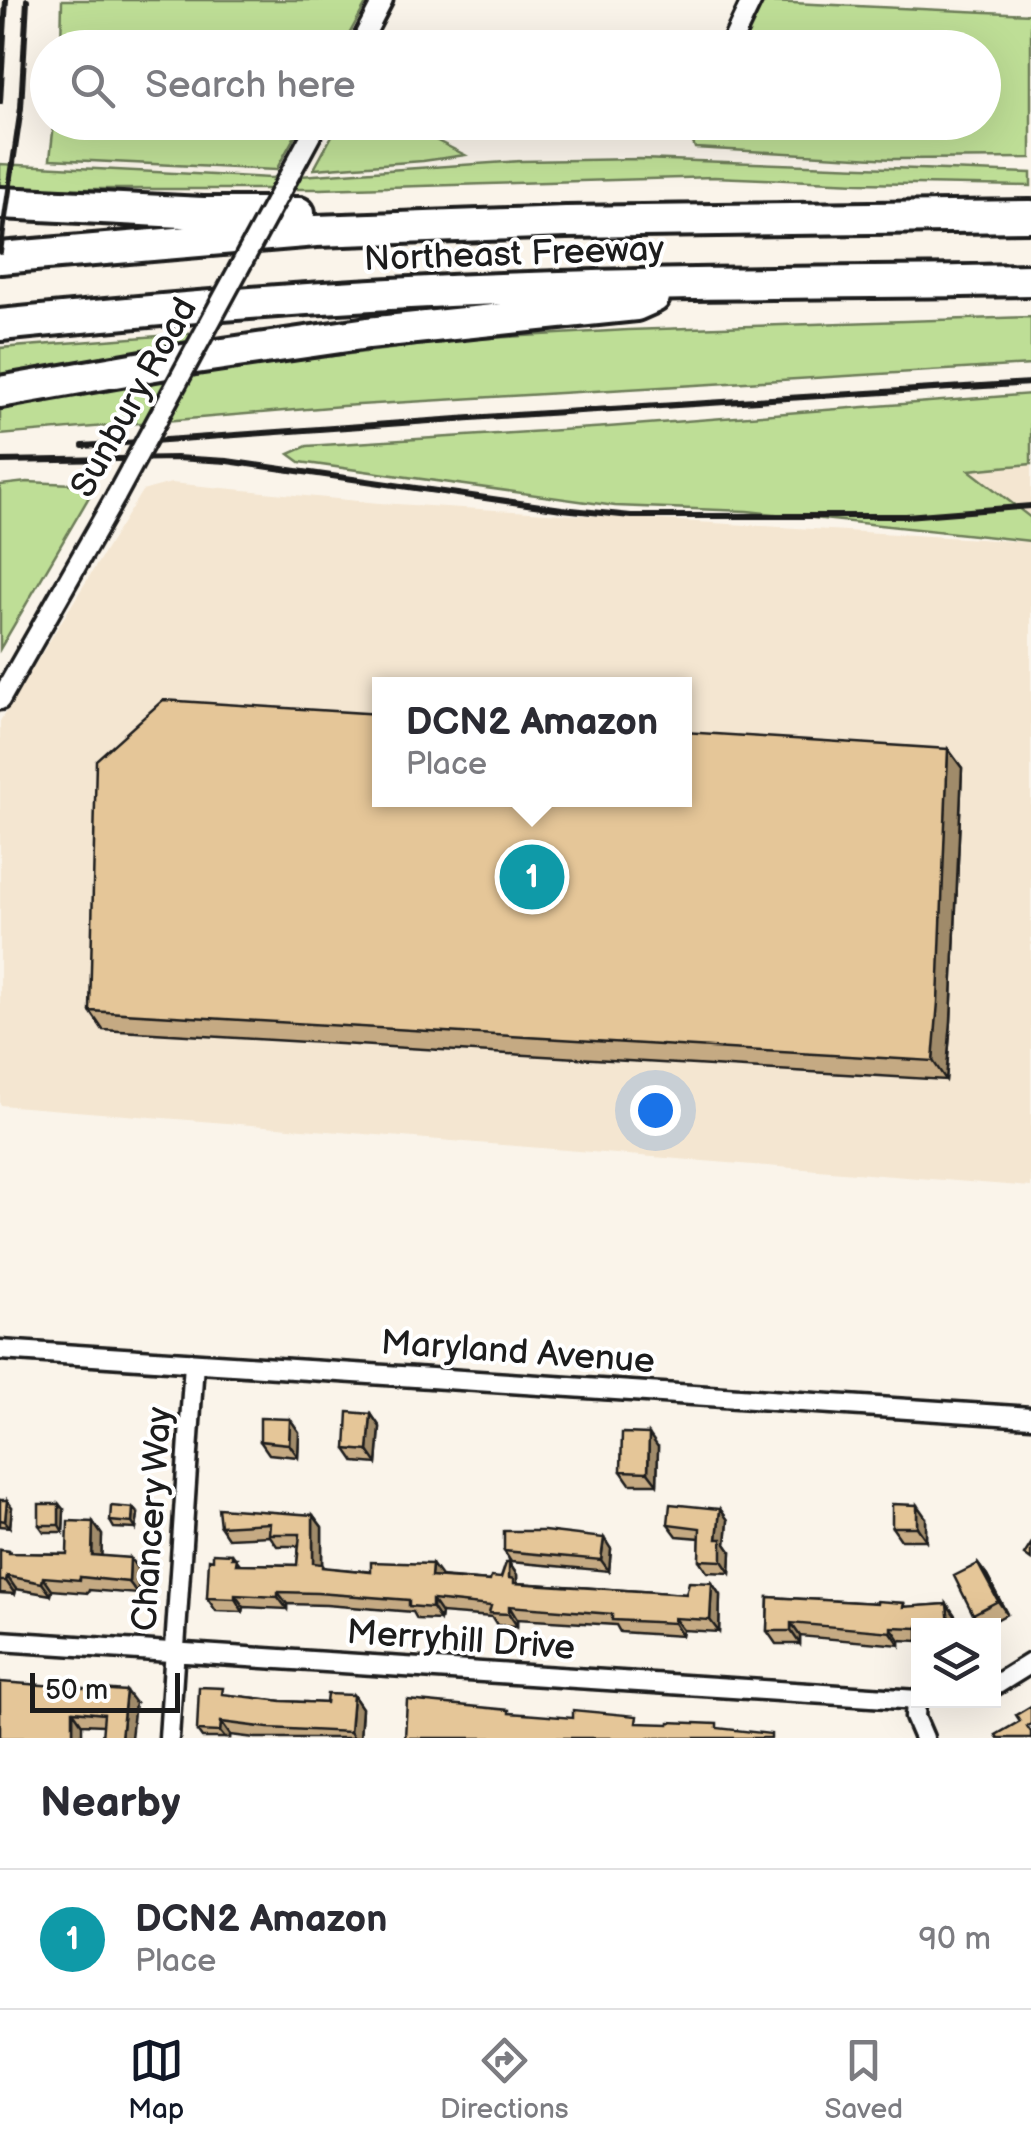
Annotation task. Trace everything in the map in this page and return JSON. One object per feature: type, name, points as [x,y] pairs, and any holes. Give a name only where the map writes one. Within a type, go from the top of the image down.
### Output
[{"type":"highway","points":[[0,203],[202,212],[658,212],[822,220]]},
{"type":"highway","name":"Northeast Freeway","points":[[0,258],[316,231],[566,222],[1031,216]]},
{"type":"highway","name":"Northeast Freeway","points":[[0,325],[335,297],[562,287],[1031,280]]},
{"type":"highway","points":[[0,392],[190,358],[636,305],[680,284]]},
{"type":"street","points":[[367,30],[383,0]]},
{"type":"street","points":[[738,30],[752,0]]},
{"type":"street","name":"Sunbury Road","points":[[0,700],[116,496],[308,140]]},
{"type":"street","name":"Maryland Avenue","points":[[0,1350],[1031,1417]]},
{"type":"street","name":"Chancery Way","points":[[170,1738],[194,1363]]},
{"type":"street","name":"Merryhill Drive","points":[[0,1641],[911,1700]]},
{"type":"street","points":[[1001,1682],[1031,1663]]},
{"type":"street","points":[[916,1708],[915,1718],[924,1738]]},
{"type":"shaded area","points":[[1031,464],[1031,518],[968,470]]},
{"type":"shaded area","points":[[171,483],[379,503],[1031,542],[1031,1187],[0,1105],[0,721],[142,491]]},
{"type":"green space","points":[[62,0],[368,0],[351,30],[61,30]]},
{"type":"green space","points":[[770,2],[1031,14],[1031,158],[893,159],[695,148],[692,140],[1001,140],[1001,30],[740,30],[752,6]]},
{"type":"green space","points":[[52,140],[293,140],[276,170],[50,159]]},
{"type":"green space","points":[[330,140],[435,140],[465,155],[423,161],[314,169]]},
{"type":"green space","points":[[640,159],[1031,173],[1031,186],[714,177],[320,189],[0,186],[0,164],[270,178],[521,161]]},
{"type":"green space","points":[[1031,317],[1031,365],[342,406],[0,435],[0,403],[162,377],[472,339]]},
{"type":"green space","points":[[198,333],[199,345],[0,378],[0,348]]},
{"type":"green space","points":[[1031,394],[1031,464],[969,470],[1031,518],[1031,541],[747,511],[615,506],[300,462],[289,454],[307,446]]},
{"type":"green space","points":[[0,485],[96,485],[0,649]]},
{"type":"building","points":[[163,700],[372,713],[372,807],[692,807],[692,733],[948,749],[933,1061],[90,1011],[96,760]]},
{"type":"building","points":[[348,1412],[371,1414],[368,1451],[346,1449]]},
{"type":"building","points":[[260,1418],[290,1419],[289,1444],[260,1441]]},
{"type":"building","points":[[622,1433],[649,1434],[648,1472],[621,1471]]},
{"type":"building","points":[[0,1500],[7,1500],[5,1521],[0,1520]]},
{"type":"building","points":[[39,1504],[59,1504],[59,1525],[39,1525]]},
{"type":"building","points":[[670,1504],[720,1509],[717,1539],[722,1539],[722,1561],[699,1560],[700,1528],[668,1524]]},
{"type":"building","points":[[892,1504],[917,1505],[917,1527],[892,1527]]},
{"type":"building","points":[[111,1506],[133,1508],[132,1523],[110,1521]]},
{"type":"building","points":[[218,1508],[313,1515],[313,1563],[322,1567],[371,1572],[371,1562],[432,1564],[431,1577],[490,1581],[491,1577],[501,1578],[509,1563],[509,1578],[514,1583],[686,1594],[689,1582],[712,1583],[710,1620],[612,1620],[612,1614],[509,1606],[509,1614],[489,1613],[491,1606],[432,1600],[432,1608],[409,1606],[409,1600],[317,1593],[207,1598],[209,1559],[213,1560],[213,1553],[232,1554],[232,1558],[237,1558],[236,1564],[297,1565],[300,1534],[269,1534],[270,1523],[220,1526]]},
{"type":"building","points":[[68,1521],[93,1522],[92,1555],[130,1558],[129,1582],[43,1577],[42,1583],[7,1576],[6,1581],[0,1581],[0,1550],[67,1554]]},
{"type":"building","points":[[504,1531],[604,1538],[601,1560],[504,1551]]},
{"type":"building","points":[[978,1564],[998,1601],[973,1614],[954,1576]]},
{"type":"building","points":[[768,1597],[904,1603],[903,1607],[947,1604],[948,1618],[911,1618],[911,1628],[891,1627],[891,1632],[791,1623],[791,1631],[767,1631]]},
{"type":"building","points":[[0,1682],[126,1691],[121,1738],[102,1738],[104,1714],[73,1711],[73,1738],[0,1738]]},
{"type":"building","points":[[199,1687],[223,1688],[222,1694],[282,1701],[326,1703],[327,1694],[353,1695],[350,1732],[221,1722],[220,1732],[197,1731]]},
{"type":"building","points":[[407,1700],[573,1718],[573,1710],[637,1716],[636,1723],[717,1724],[717,1728],[771,1734],[771,1738],[405,1738]]},
{"type":"building","points":[[1031,1706],[1031,1724],[1027,1726],[1031,1738],[998,1738],[996,1735],[1020,1721],[1016,1715]]},
{"type":"railway","points":[[0,102],[6,0]]},
{"type":"railway","points":[[0,252],[21,108],[27,0]]},
{"type":"railway","points":[[83,446],[1031,383]]},
{"type":"railway","points":[[0,461],[227,461],[631,516],[906,516],[1031,506]]},
{"type":"place","name":"DCN2 Amazon","points":[[532,877]]}]
